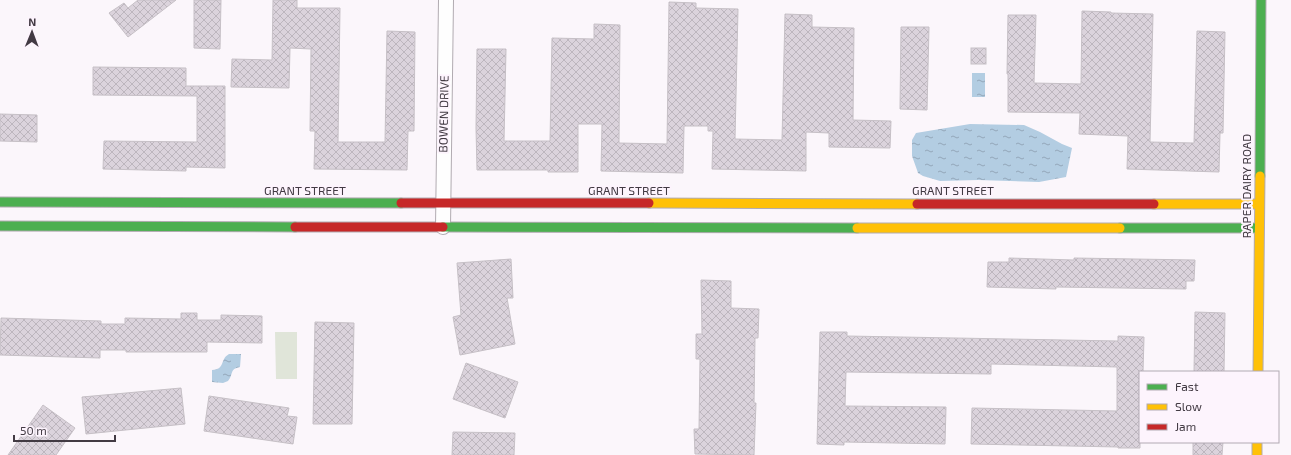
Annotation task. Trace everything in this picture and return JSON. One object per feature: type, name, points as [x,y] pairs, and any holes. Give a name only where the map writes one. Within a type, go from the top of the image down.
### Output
[{"type":"street","name":"BOWEN DRIVE","points":[[442,227],[446,0]]},
{"type":"street","name":"RAPER DAIRY ROAD","points":[[1258,371],[1261,0]]},
{"type":"street","name":"GRANT STREET","points":[[0,202],[1259,204]]},
{"type":"street","points":[[58,202],[58,227]]},
{"type":"street","points":[[242,203],[242,227]]},
{"type":"street","points":[[276,227],[277,203]]},
{"type":"street","points":[[608,203],[619,227]]},
{"type":"street","points":[[599,227],[608,203]]},
{"type":"street","points":[[0,226],[1259,228]]},
{"type":"street","points":[[1257,443],[1257,455]]},
{"type":"shaded area","points":[[275,332],[297,332],[297,379],[276,379]]},
{"type":"water","points":[[972,73],[985,73],[985,97],[972,97]]},
{"type":"water","points":[[970,124],[1024,125],[1072,148],[1066,177],[1039,182],[978,180],[940,181],[918,173],[912,156],[912,140],[916,133]]},
{"type":"water","points":[[229,354],[241,354],[240,367],[233,370],[228,381],[223,383],[212,382],[212,370],[219,368],[226,356]]},
{"type":"building","points":[[138,0],[176,0],[128,37],[109,13],[124,3],[128,8]]},
{"type":"building","points":[[194,0],[221,0],[220,49],[194,48]]},
{"type":"building","points":[[273,0],[297,0],[297,8],[340,8],[338,142],[385,142],[387,31],[415,32],[414,131],[408,131],[407,170],[314,169],[315,131],[310,131],[311,49],[290,48],[289,88],[231,87],[232,59],[272,60]]},
{"type":"building","points":[[669,2],[696,3],[696,8],[738,9],[735,139],[782,140],[785,14],[812,15],[812,27],[854,28],[853,120],[891,121],[890,148],[829,147],[829,133],[806,132],[806,171],[712,169],[713,131],[708,131],[708,126],[684,126],[683,173],[601,171],[602,124],[578,124],[578,172],[548,172],[548,170],[477,170],[477,49],[506,49],[504,141],[550,141],[552,38],[594,39],[594,24],[620,25],[619,143],[667,144]]},
{"type":"building","points":[[1082,11],[1153,14],[1150,142],[1194,143],[1197,31],[1225,32],[1223,133],[1220,133],[1219,172],[1127,169],[1128,136],[1079,134],[1080,113],[1008,112],[1008,15],[1036,15],[1034,83],[1081,84]]},
{"type":"building","points":[[901,27],[929,27],[927,110],[900,109]]},
{"type":"building","points":[[971,48],[986,48],[986,64],[971,64]]},
{"type":"building","points":[[93,67],[186,68],[186,86],[225,86],[225,168],[186,167],[186,171],[103,169],[104,141],[197,142],[197,96],[93,95]]},
{"type":"building","points":[[0,114],[37,115],[37,142],[0,141]]},
{"type":"building","points":[[1009,258],[1074,260],[1074,258],[1195,260],[1194,281],[1186,281],[1186,289],[1056,287],[1056,289],[987,287],[988,262],[1009,262]]},
{"type":"building","points":[[511,259],[513,298],[507,298],[515,344],[460,355],[453,317],[461,315],[457,263]]},
{"type":"building","points":[[701,280],[731,281],[731,308],[759,309],[758,338],[755,338],[754,403],[756,403],[754,455],[695,454],[694,429],[699,429],[700,359],[696,359],[696,334],[702,334]]},
{"type":"building","points":[[1195,312],[1225,313],[1224,371],[1194,371]]},
{"type":"building","points":[[181,313],[197,313],[197,320],[221,320],[221,315],[262,316],[262,343],[207,342],[207,352],[126,352],[126,350],[100,350],[100,358],[0,355],[1,318],[101,321],[101,324],[125,324],[125,318],[181,319]]},
{"type":"building","points":[[315,322],[354,323],[352,424],[313,424]]},
{"type":"building","points":[[820,332],[847,332],[847,336],[1118,341],[1118,336],[1144,337],[1143,371],[1139,371],[1140,448],[971,444],[972,408],[1117,411],[1117,367],[991,364],[991,374],[846,372],[845,406],[946,407],[945,444],[844,442],[844,445],[817,444]]},
{"type":"building","points":[[466,363],[518,382],[505,418],[453,399]]},
{"type":"building","points":[[181,388],[185,424],[86,434],[82,397]]},
{"type":"building","points":[[209,396],[289,408],[287,416],[297,417],[293,444],[204,431]]},
{"type":"building","points":[[43,405],[75,428],[56,455],[8,455]]},
{"type":"building","points":[[453,432],[515,433],[514,455],[452,455]]},
{"type":"building","points":[[1193,443],[1223,443],[1222,455],[1193,455]]},
{"type":"traffic: fast","points":[[1260,176],[1261,0]]},
{"type":"traffic: fast","points":[[0,202],[401,203]]},
{"type":"traffic: fast","points":[[0,226],[295,227]]},
{"type":"traffic: fast","points":[[443,227],[857,228]]},
{"type":"traffic: fast","points":[[1120,228],[1259,228]]},
{"type":"traffic: slow","points":[[1258,371],[1260,176]]},
{"type":"traffic: slow","points":[[649,203],[917,204]]},
{"type":"traffic: slow","points":[[1154,204],[1259,204]]},
{"type":"traffic: slow","points":[[857,228],[1120,228]]},
{"type":"traffic: slow","points":[[1257,443],[1257,455]]},
{"type":"traffic: jam","points":[[401,203],[649,203]]},
{"type":"traffic: jam","points":[[917,204],[1154,204]]},
{"type":"traffic: jam","points":[[295,227],[443,227]]}]
